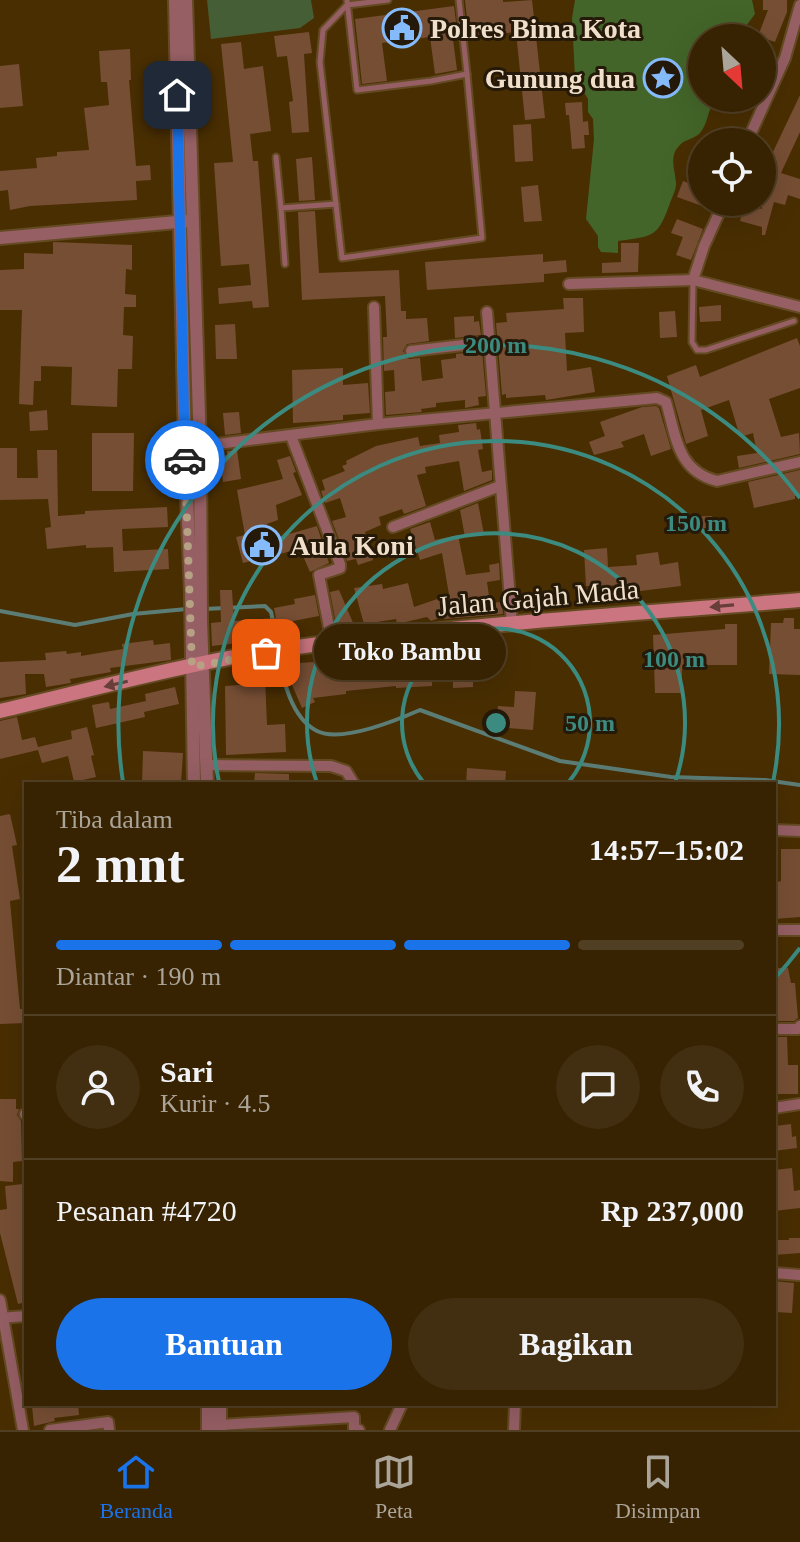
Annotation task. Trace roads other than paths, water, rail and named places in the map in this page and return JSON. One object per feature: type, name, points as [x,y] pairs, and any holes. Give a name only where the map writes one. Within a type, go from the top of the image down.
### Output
[{"type":"main road","name":"Jalan Gajah Mada","points":[[0,711],[197,665],[295,647],[512,624],[800,600]]},
{"type":"street","points":[[175,0],[200,448],[194,782]]},
{"type":"street","points":[[186,0],[185,448],[196,594]]},
{"type":"street","points":[[753,128],[785,58],[800,5]]},
{"type":"street","points":[[693,280],[718,216]]},
{"type":"street","points":[[0,238],[186,221]]},
{"type":"street","points":[[569,284],[693,280],[800,307]]},
{"type":"street","points":[[374,307],[378,424]]},
{"type":"street","points":[[487,312],[512,624]]},
{"type":"street","points":[[411,351],[489,342]]},
{"type":"street","points":[[185,448],[378,424],[660,398],[667,404],[680,453],[706,478],[717,481],[800,462]]},
{"type":"street","points":[[291,436],[340,564],[340,568],[319,575],[332,643]]},
{"type":"street","points":[[393,527],[500,486]]},
{"type":"street","points":[[197,665],[207,782]]},
{"type":"street","points":[[207,765],[331,766],[346,771],[353,782]]},
{"type":"street","points":[[776,830],[800,831]]},
{"type":"street","points":[[776,930],[800,930]]},
{"type":"street","points":[[776,1029],[798,1029],[800,1026]]},
{"type":"street","points":[[776,1108],[800,1104]]},
{"type":"street","points":[[776,1273],[800,1275]]},
{"type":"street","points":[[0,1300],[23,1430]]},
{"type":"street","points":[[2,1318],[24,1316]]},
{"type":"street","points":[[209,1406],[216,1428]]},
{"type":"street","points":[[216,1428],[220,1406]]},
{"type":"street","points":[[390,1430],[401,1406]]},
{"type":"street","points":[[514,1430],[515,1406]]},
{"type":"street","points":[[216,1428],[288,1425],[354,1417],[354,1428],[359,1430]]},
{"type":"street","points":[[50,1430],[108,1422],[109,1430]]},
{"type":"lane","points":[[388,0],[347,2],[323,30],[320,62],[342,258],[482,238],[459,0]]},
{"type":"lane","points":[[347,2],[357,90],[467,74]]},
{"type":"lane","points":[[276,157],[285,264]]},
{"type":"lane","points":[[281,208],[336,204]]},
{"type":"lane","points":[[693,280],[692,342],[697,350],[706,350],[794,321]]},
{"type":"waterway","points":[[204,609],[265,606],[271,612],[273,621]]},
{"type":"waterway","points":[[0,611],[75,625],[133,614],[187,609]]},
{"type":"waterway","points":[[278,654],[295,708],[308,725],[327,734],[369,729],[420,710],[560,761],[671,777],[765,780],[800,785]]},
{"type":"place","name":"Polres Bima Kota","points":[[402,28]]},
{"type":"place","name":"Gunung dua","points":[[663,78]]},
{"type":"place","name":"Aula Koni","points":[[262,545]]},
{"type":"place","name":"Toko Bambu","points":[[266,653]]}]
